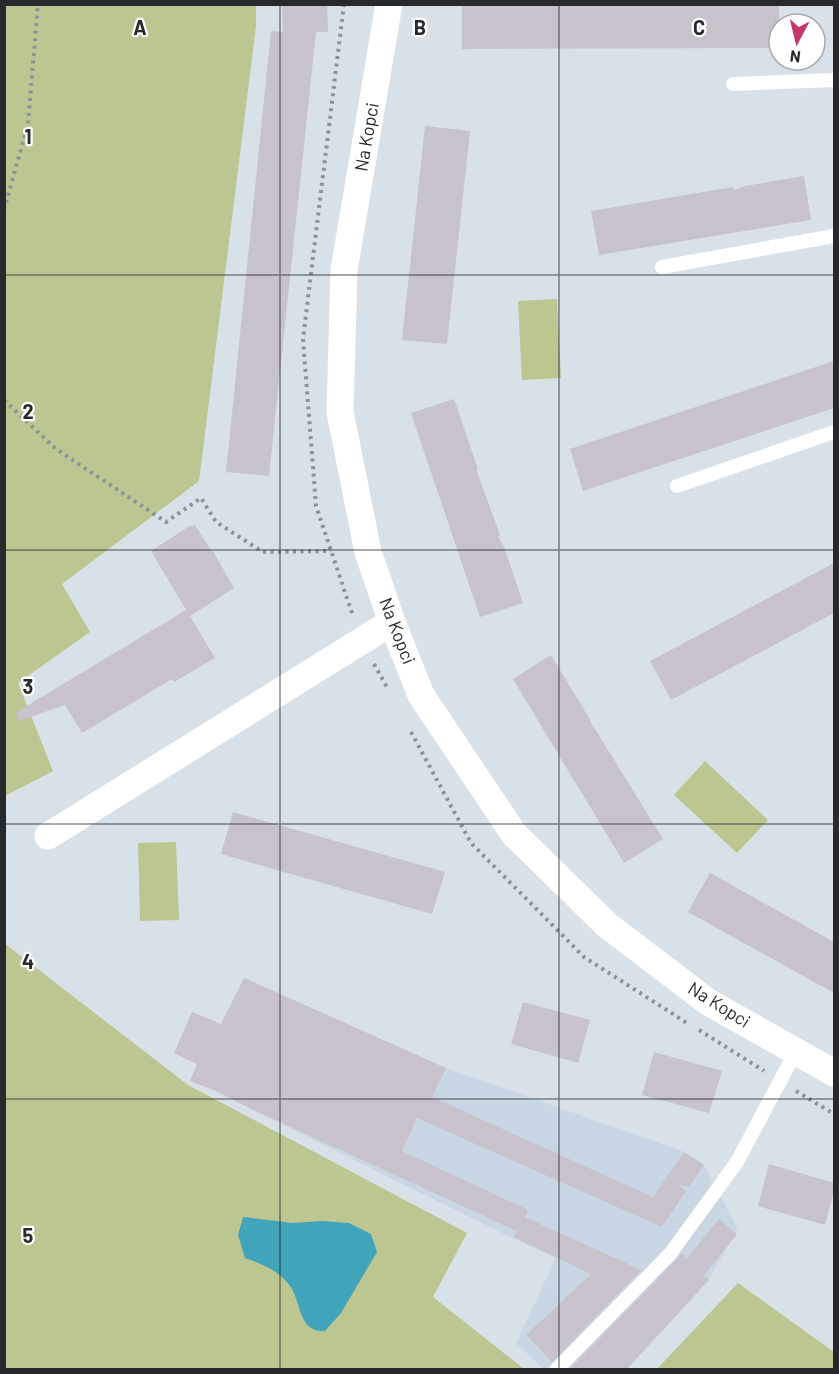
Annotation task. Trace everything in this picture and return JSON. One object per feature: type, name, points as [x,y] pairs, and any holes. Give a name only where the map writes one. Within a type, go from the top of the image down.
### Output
[{"type":"street","name":"Na Kopci","points":[[389,4],[344,270],[340,412],[368,552],[392,622],[421,695],[514,834],[607,925],[708,1002],[834,1073]]},
{"type":"street","points":[[48,836],[392,622]]},
{"type":"lane","points":[[733,84],[834,80]]},
{"type":"lane","points":[[662,267],[834,236]]},
{"type":"lane","points":[[677,486],[834,432]]},
{"type":"lane","points":[[556,1370],[670,1254],[737,1162],[796,1051]]},
{"type":"path","points":[[4,210],[28,124],[38,4]]},
{"type":"path","points":[[344,4],[303,339],[316,506],[362,641],[389,692]]},
{"type":"path","points":[[4,400],[56,449],[166,522],[201,498],[216,522],[263,552],[331,551]]},
{"type":"path","points":[[411,732],[471,843],[584,957],[834,1114]]},
{"type":"shaded area","points":[[245,978],[446,1068],[685,1152],[704,1165],[738,1229],[710,1277],[624,1369],[543,1369],[516,1343],[556,1258],[192,1080]]},
{"type":"green space","points":[[5,5],[256,5],[256,26],[199,481],[62,584],[90,632],[18,683],[53,771],[5,796]]},
{"type":"green space","points":[[557,299],[561,378],[522,380],[518,301]]},
{"type":"green space","points":[[705,761],[768,820],[737,853],[674,795]]},
{"type":"green space","points":[[176,842],[179,920],[140,921],[138,843]]},
{"type":"green space","points":[[4,943],[188,1085],[467,1233],[433,1297],[524,1369],[5,1369]]},
{"type":"green space","points":[[738,1283],[834,1352],[834,1369],[657,1369]]},
{"type":"water","points":[[243,1217],[292,1223],[322,1221],[349,1223],[371,1234],[377,1252],[341,1313],[325,1331],[315,1330],[306,1323],[292,1289],[283,1278],[265,1266],[245,1258],[238,1235]]},
{"type":"building","points":[[282,4],[327,4],[328,32],[316,32],[269,476],[226,472],[271,31],[283,32]]},
{"type":"building","points":[[779,4],[779,12],[767,12],[767,48],[462,49],[462,5]]},
{"type":"building","points":[[425,126],[470,131],[447,344],[402,340]]},
{"type":"building","points":[[804,176],[811,220],[599,255],[591,211],[733,187],[734,190]]},
{"type":"building","points":[[834,361],[834,408],[583,491],[570,449]]},
{"type":"building","points":[[454,399],[500,535],[498,536],[523,603],[480,617],[411,413]]},
{"type":"building","points":[[191,525],[195,525],[213,551],[234,588],[190,616],[215,658],[174,682],[172,679],[82,733],[65,705],[19,721],[15,713],[186,610],[151,551]]},
{"type":"building","points":[[834,563],[834,613],[671,700],[650,661]]},
{"type":"building","points":[[551,655],[663,839],[624,863],[513,679]]},
{"type":"building","points":[[233,812],[445,872],[432,914],[221,854]]},
{"type":"building","points":[[710,873],[834,942],[834,993],[688,912]]},
{"type":"building","points":[[244,978],[446,1068],[432,1097],[653,1197],[684,1152],[704,1165],[689,1187],[677,1184],[686,1191],[662,1227],[417,1118],[402,1151],[528,1210],[525,1217],[641,1270],[552,1362],[526,1335],[591,1274],[514,1237],[517,1231],[219,1092],[190,1081],[197,1064],[174,1053],[192,1012],[221,1024]]},
{"type":"building","points":[[523,1002],[590,1020],[578,1063],[511,1044]]},
{"type":"building","points":[[654,1052],[722,1071],[709,1113],[642,1095]]},
{"type":"building","points":[[769,1164],[834,1183],[825,1225],[758,1206]]},
{"type":"building","points":[[719,1219],[737,1234],[704,1275],[709,1280],[626,1370],[569,1370],[682,1253],[687,1258]]}]
